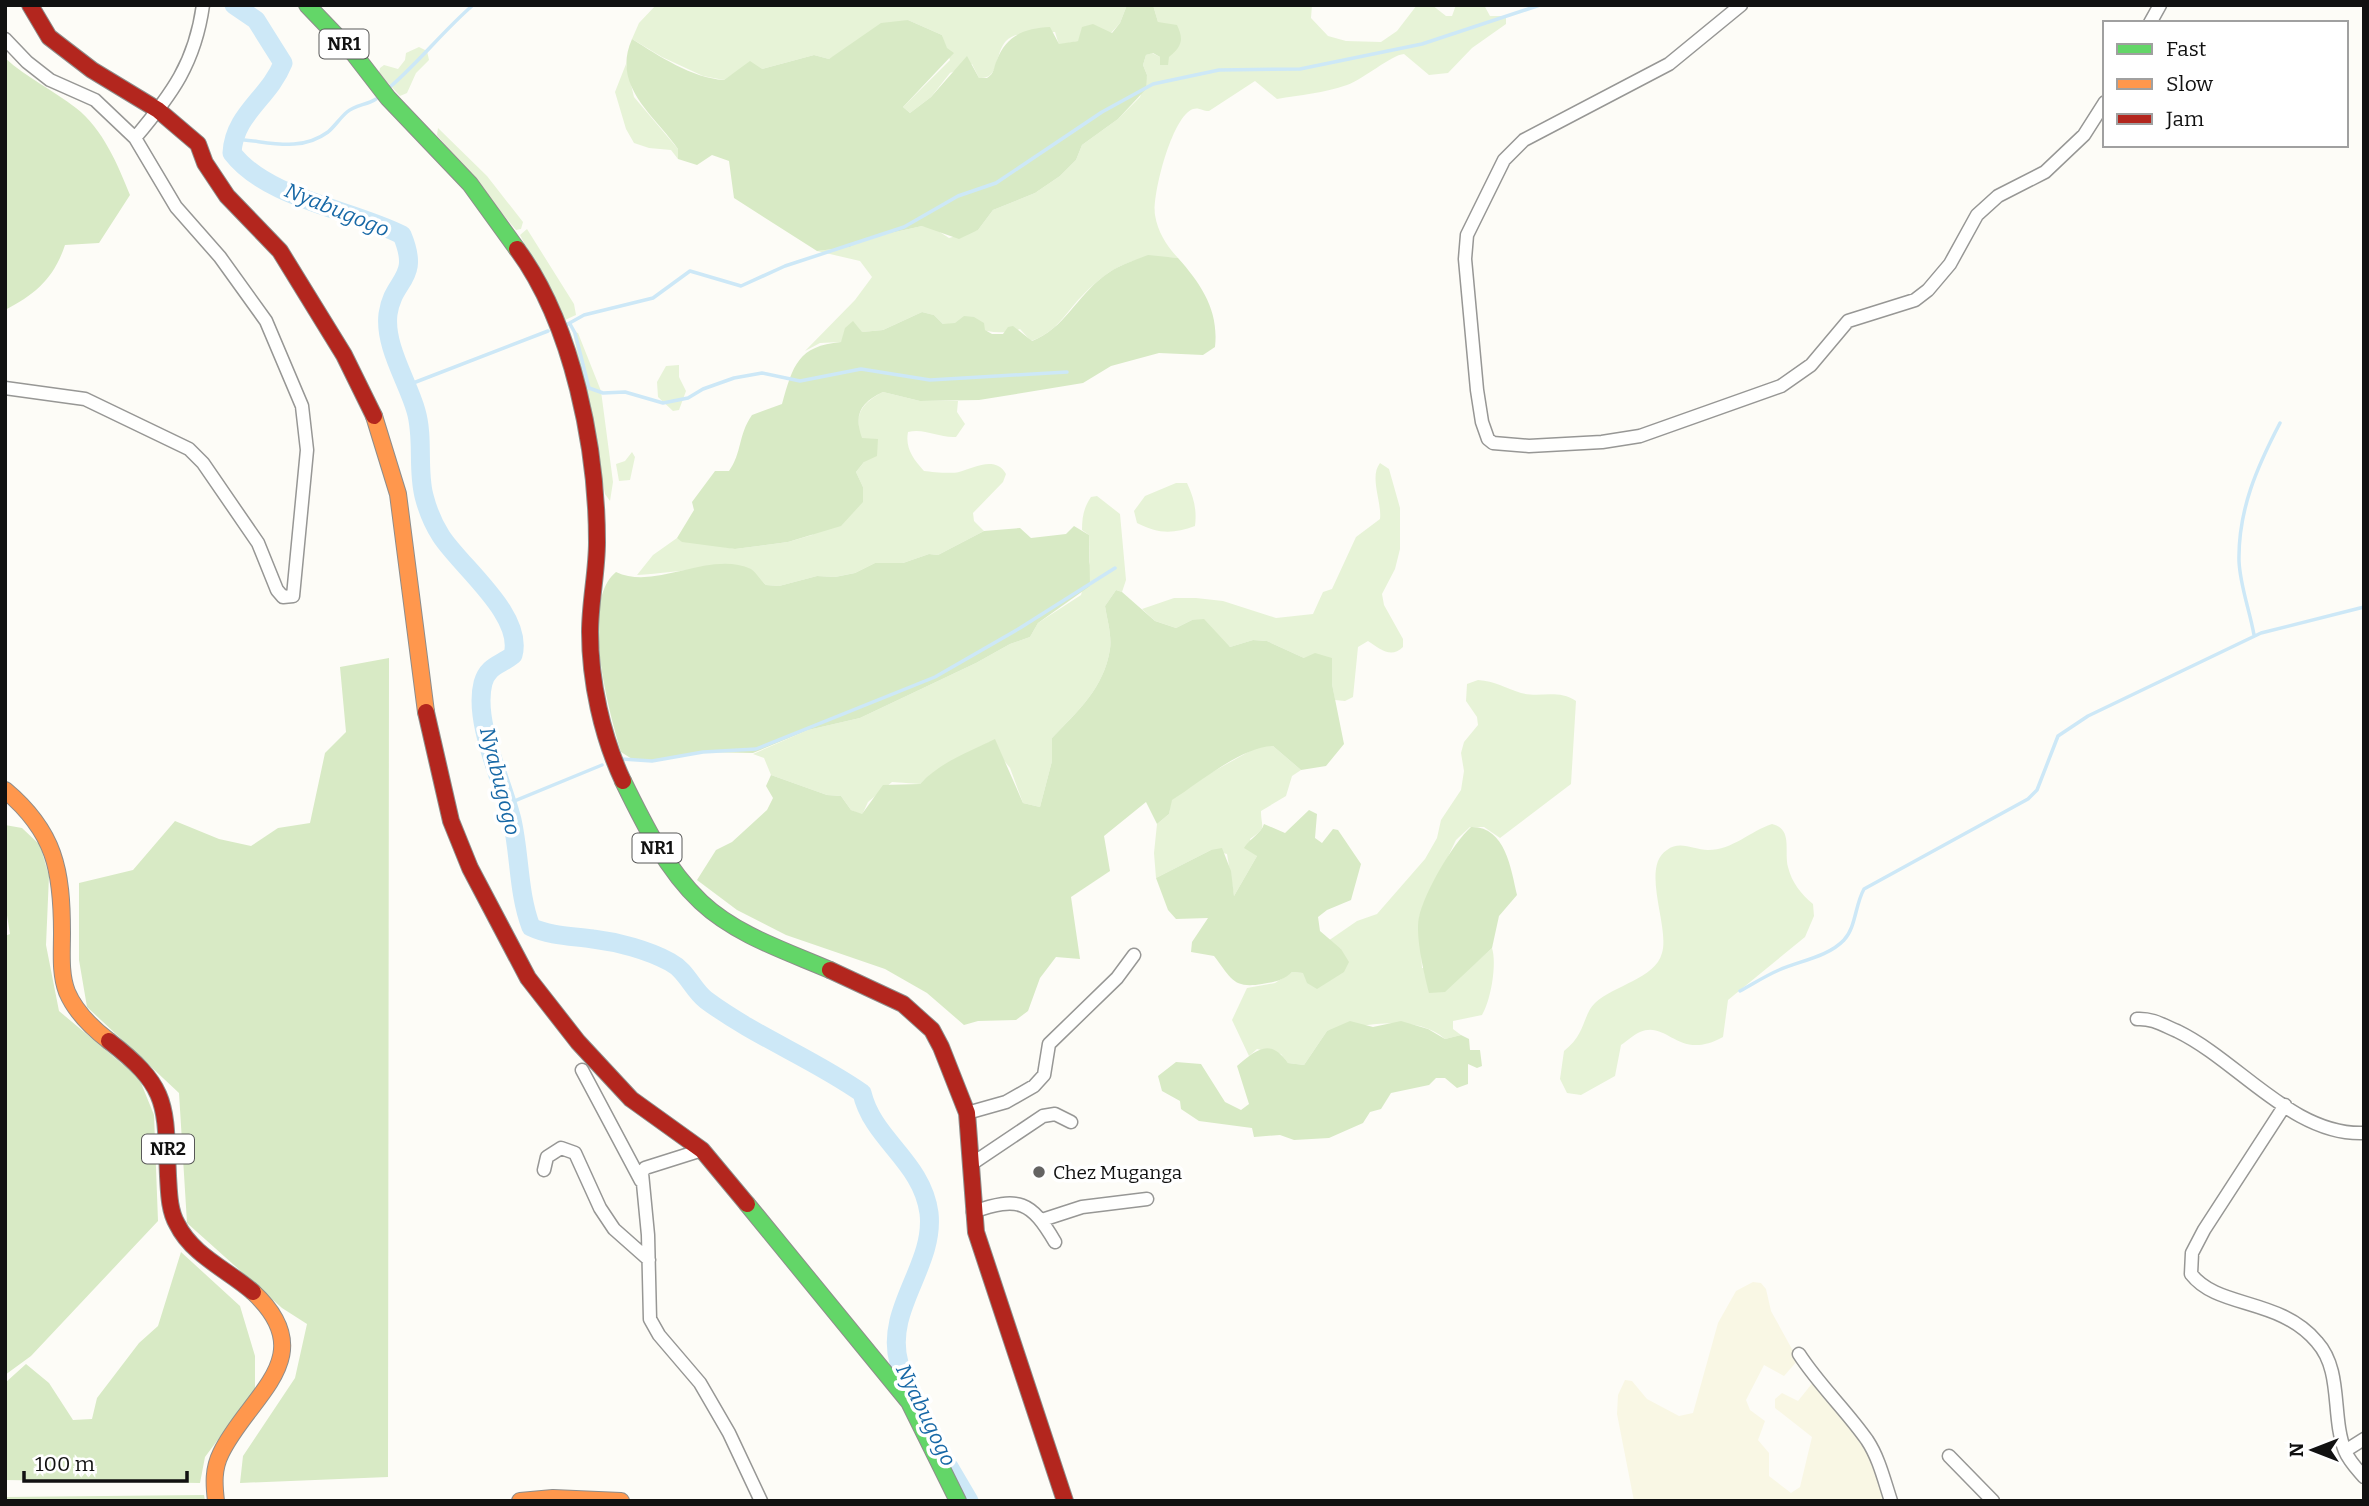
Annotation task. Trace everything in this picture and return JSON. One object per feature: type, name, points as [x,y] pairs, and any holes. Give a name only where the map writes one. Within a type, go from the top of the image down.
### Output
[{"type":"main road","points":[[30,5],[49,37],[92,70],[158,110],[198,144],[205,163],[227,196],[280,251],[344,355],[370,404],[398,494],[411,615],[431,742],[451,821],[483,894],[528,978],[578,1042],[631,1099],[702,1150],[909,1402],[958,1501]]},
{"type":"main road","name":"NR1","points":[[307,5],[470,184],[524,258],[547,298],[565,346],[584,418],[597,507],[597,560],[590,631],[593,682],[614,762],[650,837],[701,902],[728,922],[790,954],[873,988],[920,1017],[942,1046],[967,1113],[976,1233],[1065,1501]]},
{"type":"main road","name":"NR2","points":[[5,790],[38,821],[54,849],[61,882],[63,972],[69,997],[92,1026],[142,1065],[163,1101],[167,1115],[171,1205],[176,1223],[202,1253],[265,1305],[282,1335],[282,1359],[267,1389],[241,1420],[214,1467],[216,1501]]},
{"type":"main road","points":[[520,1501],[553,1497],[621,1501]]},
{"type":"street","points":[[1741,5],[1669,64],[1524,140],[1504,160],[1467,235],[1465,259],[1477,390],[1482,422],[1488,439],[1493,443],[1541,445],[1602,442],[1640,436],[1781,386],[1811,365],[1848,321],[1915,300],[1928,290],[1950,264],[1977,215],[1998,197],[2045,172],[2084,135],[2103,105]]},
{"type":"street","points":[[2151,21],[2160,5]]},
{"type":"street","points":[[135,138],[176,85],[196,46],[202,11]]},
{"type":"street","points":[[5,39],[50,80],[95,100],[135,138],[176,207],[220,257],[265,321],[302,406],[307,450],[293,596],[283,597],[277,590],[258,543],[203,463],[189,449],[85,399],[5,388]]},
{"type":"street","points":[[967,1113],[1006,1102],[1034,1086],[1044,1075],[1049,1044],[1106,985],[1117,978],[1134,955]]},
{"type":"street","points":[[2137,1019],[2149,1018],[2198,1041],[2308,1123],[2348,1133],[2364,1133]]},
{"type":"street","points":[[582,1070],[641,1181],[649,1260],[648,1309],[654,1327],[700,1383],[729,1433],[761,1501]]},
{"type":"street","points":[[2285,1105],[2204,1230],[2192,1253],[2191,1274],[2211,1292],[2282,1313],[2303,1327],[2317,1342],[2330,1363],[2339,1429],[2345,1451],[2364,1477]]},
{"type":"street","points":[[969,1165],[1043,1116],[1055,1114],[1071,1122]]},
{"type":"street","points":[[544,1170],[547,1157],[561,1148],[575,1153],[600,1208],[614,1229],[649,1260]]},
{"type":"street","points":[[641,1181],[645,1168],[702,1150]]},
{"type":"street","points":[[1042,1220],[1082,1207],[1147,1199]]},
{"type":"street","points":[[973,1212],[998,1203],[1016,1202],[1033,1210],[1055,1242]]},
{"type":"street","points":[[1799,1354],[1867,1440],[1878,1460],[1891,1501]]},
{"type":"street","points":[[2345,1451],[2364,1439]]},
{"type":"street","points":[[1949,1456],[1993,1501]]},
{"type":"shaded area","points":[[1753,1282],[1761,1283],[1766,1289],[1771,1311],[1798,1360],[1784,1376],[1764,1365],[1746,1400],[1750,1410],[1765,1421],[1758,1440],[1769,1453],[1769,1476],[1791,1493],[1800,1487],[1812,1437],[1775,1408],[1775,1399],[1782,1393],[1798,1401],[1814,1381],[1863,1442],[1886,1501],[1634,1501],[1617,1414],[1618,1395],[1625,1380],[1632,1381],[1647,1399],[1679,1416],[1693,1413],[1718,1323],[1736,1291]]},
{"type":"green space","points":[[656,5],[1127,5],[1120,23],[1111,33],[1102,30],[1078,41],[1059,45],[1055,32],[1036,32],[1011,37],[1002,46],[994,71],[990,75],[979,78],[972,64],[950,73],[931,97],[910,113],[903,107],[950,60],[942,35],[908,20],[829,59],[814,55],[762,69],[739,70],[724,80],[703,76],[632,39],[639,23]]},
{"type":"green space","points":[[1127,5],[1153,5],[1158,22],[1177,25],[1181,35],[1180,42],[1169,57],[1168,65],[1160,65],[1160,57],[1153,53],[1146,55],[1143,65],[1147,75],[1146,89],[1118,119],[1082,145],[1076,160],[1060,176],[1035,193],[993,210],[978,230],[959,239],[922,226],[864,239],[850,247],[817,251],[734,198],[729,161],[712,155],[697,165],[678,159],[678,149],[638,99],[627,71],[627,56],[632,39],[688,71],[724,80],[750,61],[762,69],[814,55],[829,59],[881,23],[908,20],[942,35],[947,48],[954,53],[903,107],[910,113],[931,97],[967,56],[979,78],[987,78],[993,72],[1001,51],[1018,34],[1050,27],[1059,44],[1078,41],[1082,27],[1093,24],[1112,33],[1120,23]]},
{"type":"green space","points":[[1153,5],[1312,5],[1311,18],[1328,36],[1346,41],[1381,42],[1397,31],[1417,5],[1432,5],[1446,16],[1452,16],[1456,5],[1484,5],[1490,16],[1506,16],[1506,24],[1472,48],[1448,73],[1429,75],[1404,54],[1338,88],[1277,99],[1255,81],[1209,111],[1193,109],[1185,115],[1171,140],[1160,175],[1155,205],[1156,222],[1178,258],[1161,257],[1132,262],[1108,273],[1085,293],[1055,327],[1038,338],[1031,341],[1020,329],[990,332],[943,324],[934,315],[922,312],[883,330],[862,332],[841,342],[820,343],[805,351],[855,300],[872,277],[860,261],[817,251],[850,247],[864,239],[922,226],[932,227],[949,238],[978,230],[993,210],[1035,193],[1060,176],[1076,160],[1082,145],[1118,119],[1140,97],[1147,75],[1143,65],[1146,55],[1152,53],[1160,57],[1158,22]]},
{"type":"green space","points":[[419,47],[427,51],[429,60],[416,73],[407,93],[400,96],[379,73],[380,68],[384,65],[398,69],[405,60],[406,53]]},
{"type":"green space","points":[[5,58],[86,117],[109,148],[130,195],[99,243],[65,245],[61,257],[43,284],[5,310]]},
{"type":"green space","points":[[626,64],[634,97],[678,149],[678,159],[671,150],[649,148],[634,143],[626,129],[615,92]]},
{"type":"green space","points":[[438,128],[487,176],[523,222],[521,229],[516,230],[437,135]]},
{"type":"green space","points":[[527,229],[574,304],[576,315],[565,320],[520,235]]},
{"type":"green space","points":[[1148,255],[1178,258],[1207,299],[1216,334],[1215,347],[1203,355],[1159,353],[1111,366],[1083,383],[979,400],[920,401],[883,392],[865,404],[859,415],[862,438],[878,439],[877,456],[864,462],[856,472],[863,487],[863,502],[841,526],[788,542],[735,549],[682,542],[677,538],[694,510],[692,502],[715,471],[729,471],[752,415],[782,404],[794,368],[800,360],[815,348],[841,342],[845,328],[853,321],[862,332],[883,330],[922,312],[934,315],[943,324],[955,323],[964,316],[974,317],[984,323],[985,330],[992,334],[1003,334],[1008,327],[1013,326],[1032,341],[1053,329],[1104,276]]},
{"type":"green space","points":[[573,332],[578,333],[601,391],[613,482],[610,501],[605,494]]},
{"type":"green space","points":[[679,365],[679,377],[686,391],[679,410],[673,411],[658,397],[657,382],[666,366]]},
{"type":"green space","points":[[883,392],[920,401],[958,401],[957,412],[965,424],[956,437],[908,432],[909,448],[913,458],[924,471],[955,473],[990,464],[1002,468],[1006,474],[1003,482],[973,513],[974,521],[984,531],[938,555],[929,554],[903,563],[875,563],[855,573],[835,577],[817,576],[779,586],[766,585],[754,576],[739,571],[722,569],[637,575],[653,555],[677,538],[735,549],[788,542],[812,535],[863,487],[856,472],[864,462],[858,421],[864,406]]},
{"type":"green space","points":[[632,452],[635,457],[630,480],[619,481],[616,464],[625,461]]},
{"type":"green space","points":[[1380,463],[1389,469],[1400,508],[1400,549],[1395,569],[1382,594],[1384,605],[1403,639],[1403,647],[1399,651],[1390,652],[1381,650],[1368,641],[1358,647],[1353,697],[1345,701],[1335,700],[1332,684],[1304,658],[1267,641],[1253,640],[1230,647],[1192,620],[1176,628],[1155,621],[1142,609],[1174,598],[1196,598],[1223,601],[1276,618],[1313,614],[1323,592],[1332,589],[1356,537],[1380,519],[1376,475]]},
{"type":"green space","points":[[1176,483],[1187,483],[1195,509],[1195,526],[1166,532],[1137,523],[1134,511],[1145,496]]},
{"type":"green space","points":[[1097,496],[1120,514],[1126,580],[1122,592],[1116,590],[1105,606],[1110,644],[1102,676],[1088,698],[1052,738],[1052,761],[1040,807],[1023,803],[1010,768],[989,742],[936,771],[920,784],[892,782],[868,802],[862,815],[851,810],[841,796],[827,795],[771,775],[764,758],[753,754],[808,730],[860,718],[1010,644],[1030,637],[1038,623],[1081,595],[1090,562],[1089,535],[1082,530],[1083,516],[1091,497]]},
{"type":"green space","points":[[1074,526],[1089,535],[1090,586],[1038,623],[1030,637],[1010,644],[860,718],[808,730],[753,753],[703,752],[652,761],[632,759],[621,752],[604,685],[598,632],[599,607],[605,587],[616,572],[632,577],[648,577],[718,564],[735,564],[751,569],[766,585],[779,586],[817,576],[835,577],[855,573],[875,563],[903,563],[929,554],[938,555],[984,531],[1020,528],[1031,538],[1066,534]]},
{"type":"green space","points":[[1116,590],[1122,592],[1155,621],[1176,628],[1192,620],[1204,619],[1230,647],[1253,640],[1267,641],[1304,658],[1315,653],[1332,658],[1332,684],[1344,744],[1326,766],[1301,770],[1273,746],[1248,752],[1172,800],[1169,814],[1157,824],[1146,802],[1104,836],[1110,871],[1071,897],[1080,959],[1056,957],[1040,978],[1028,1011],[1016,1020],[978,1021],[964,1025],[927,993],[885,969],[786,935],[737,910],[697,880],[716,850],[732,842],[767,810],[773,798],[766,786],[771,775],[827,795],[841,796],[851,810],[862,814],[883,785],[920,784],[946,764],[995,739],[1023,803],[1040,807],[1052,761],[1052,738],[1088,698],[1107,663],[1110,639],[1105,606]]},
{"type":"green space","points":[[389,658],[388,1477],[240,1483],[243,1456],[295,1378],[307,1324],[282,1308],[187,1223],[179,1093],[87,1007],[79,960],[79,883],[133,870],[175,821],[219,839],[251,846],[278,828],[310,823],[325,753],[346,732],[340,667]]},
{"type":"green space","points":[[1478,680],[1521,693],[1562,695],[1576,701],[1571,784],[1500,838],[1484,827],[1470,827],[1456,840],[1419,917],[1422,968],[1472,966],[1492,948],[1492,982],[1482,1015],[1453,1021],[1453,1029],[1461,1035],[1445,1039],[1433,1031],[1404,1024],[1373,1024],[1327,1031],[1304,1065],[1288,1063],[1281,1054],[1257,1049],[1249,1056],[1232,1020],[1247,988],[1275,983],[1292,972],[1303,973],[1341,949],[1328,941],[1357,921],[1377,914],[1425,859],[1437,838],[1441,820],[1461,790],[1464,771],[1461,753],[1464,742],[1478,725],[1477,717],[1466,701],[1467,684]]},
{"type":"green space","points":[[1259,746],[1273,746],[1301,770],[1292,776],[1286,796],[1261,811],[1261,829],[1250,839],[1257,856],[1234,896],[1227,854],[1211,850],[1156,878],[1154,853],[1157,824],[1169,814],[1171,800],[1207,775]]},
{"type":"green space","points":[[1309,810],[1317,814],[1315,838],[1322,843],[1333,829],[1338,830],[1361,864],[1351,900],[1327,910],[1318,917],[1320,931],[1341,949],[1349,962],[1344,972],[1317,989],[1307,983],[1303,973],[1292,972],[1271,983],[1239,983],[1229,976],[1214,956],[1191,952],[1192,942],[1208,918],[1176,919],[1168,910],[1156,878],[1211,850],[1222,848],[1231,871],[1234,896],[1257,856],[1244,848],[1249,841],[1264,824],[1285,833]]},
{"type":"green space","points":[[1772,824],[1783,830],[1792,878],[1813,904],[1814,916],[1805,937],[1728,1000],[1723,1037],[1695,1045],[1658,1031],[1640,1032],[1621,1045],[1615,1076],[1581,1095],[1567,1093],[1560,1079],[1564,1051],[1576,1038],[1591,1008],[1603,997],[1643,976],[1658,962],[1662,953],[1662,928],[1656,883],[1659,858],[1667,850],[1677,846],[1708,850],[1725,847]]},
{"type":"green space","points":[[5,825],[22,828],[40,845],[49,876],[46,945],[59,1011],[139,1078],[154,1115],[158,1221],[31,1356],[5,1375],[5,936],[10,934],[5,903]]},
{"type":"green space","points":[[1471,827],[1492,833],[1499,841],[1509,861],[1517,895],[1499,916],[1492,948],[1445,992],[1429,993],[1419,944],[1419,917],[1440,869]]},
{"type":"green space","points":[[1350,1021],[1373,1027],[1401,1021],[1428,1029],[1445,1039],[1461,1035],[1469,1039],[1470,1050],[1480,1050],[1482,1066],[1477,1068],[1468,1064],[1468,1084],[1457,1088],[1445,1078],[1436,1078],[1429,1085],[1391,1093],[1381,1109],[1370,1112],[1363,1123],[1329,1138],[1294,1140],[1280,1135],[1254,1137],[1252,1128],[1199,1121],[1181,1109],[1180,1101],[1162,1091],[1158,1076],[1176,1062],[1201,1064],[1225,1102],[1241,1110],[1249,1104],[1237,1066],[1244,1060],[1257,1051],[1269,1048],[1275,1050],[1288,1063],[1304,1065],[1327,1031]]},
{"type":"green space","points":[[181,1252],[240,1306],[255,1356],[255,1390],[205,1457],[200,1483],[5,1480],[5,1383],[26,1364],[49,1383],[73,1420],[92,1419],[97,1398],[139,1343],[158,1326]]},
{"type":"green space","points":[[204,1495],[205,1501],[5,1501],[5,1497]]},
{"type":"waterway","name":"Nyabugogo","points":[[234,5],[256,20],[283,63],[239,127],[232,153],[247,169],[266,182],[311,202],[402,235],[407,250],[407,270],[391,302],[388,326],[393,351],[418,421],[424,496],[441,536],[489,592],[509,624],[514,640],[513,655],[485,677],[481,699],[482,716],[490,752],[512,820],[524,901],[531,927],[553,934],[623,944],[670,962],[681,970],[701,996],[725,1013],[862,1093],[876,1124],[917,1179],[925,1195],[929,1213],[925,1251],[903,1306],[896,1343],[903,1376],[921,1412]]},
{"type":"waterway","points":[[390,87],[473,5]]},
{"type":"waterway","points":[[566,325],[584,315],[653,298],[690,271],[741,286],[785,266],[904,227],[958,196],[996,183],[1102,112],[1153,84],[1219,70],[1300,69],[1422,44],[1540,5]]},
{"type":"waterway","points":[[232,139],[281,144],[305,143],[328,132],[350,110],[376,99]]},
{"type":"waterway","points":[[570,324],[575,333],[589,388],[603,393],[625,392],[663,403],[688,398],[703,389],[734,378],[762,373],[800,381],[861,369],[930,380],[1067,372]]},
{"type":"waterway","points":[[408,385],[548,331]]},
{"type":"waterway","points":[[2254,635],[2239,561],[2242,524],[2250,489],[2280,423]]},
{"type":"waterway","points":[[622,759],[652,761],[703,752],[756,749],[935,677],[1020,628],[1115,568]]},
{"type":"waterway","points":[[1740,991],[1774,972],[1822,955],[1837,946],[1851,929],[1864,889],[2028,799],[2037,790],[2058,736],[2088,716],[2261,633],[2364,607]]},
{"type":"waterway","points":[[507,804],[602,765]]},
{"type":"waterway","name":"Nyabugogo","points":[[949,1467],[969,1501]]},
{"type":"traffic: fast","points":[[307,5],[354,54],[388,98],[470,184],[517,249]]},
{"type":"traffic: fast","points":[[623,781],[666,861],[701,902],[746,933],[830,970]]},
{"type":"traffic: fast","points":[[747,1204],[909,1402],[958,1501]]},
{"type":"traffic: slow","points":[[374,416],[398,494],[426,712]]},
{"type":"traffic: slow","points":[[5,790],[35,821],[52,854],[60,890],[62,971],[67,992],[85,1020],[109,1041]]},
{"type":"traffic: slow","points":[[216,1501],[215,1477],[221,1453],[274,1375],[281,1356],[281,1336],[273,1315],[253,1292]]},
{"type":"traffic: slow","points":[[520,1501],[553,1498],[621,1501]]},
{"type":"traffic: jam","points":[[30,5],[49,37],[92,70],[158,110],[198,144],[205,163],[227,196],[280,251],[344,355],[374,416]]},
{"type":"traffic: jam","points":[[517,249],[537,280],[553,314],[567,351],[586,428],[596,506],[597,542],[590,621],[592,670],[603,727],[623,781]]},
{"type":"traffic: jam","points":[[426,712],[451,821],[470,868],[528,978],[578,1042],[631,1099],[702,1150],[747,1204]]},
{"type":"traffic: jam","points":[[830,970],[903,1004],[932,1030],[941,1047],[967,1113],[976,1232],[1065,1501]]},
{"type":"traffic: jam","points":[[109,1041],[144,1072],[160,1100],[166,1132],[170,1201],[177,1224],[192,1245],[253,1292]]},
{"type":"place","name":"Chez Muganga","points":[[1039,1172]]}]
